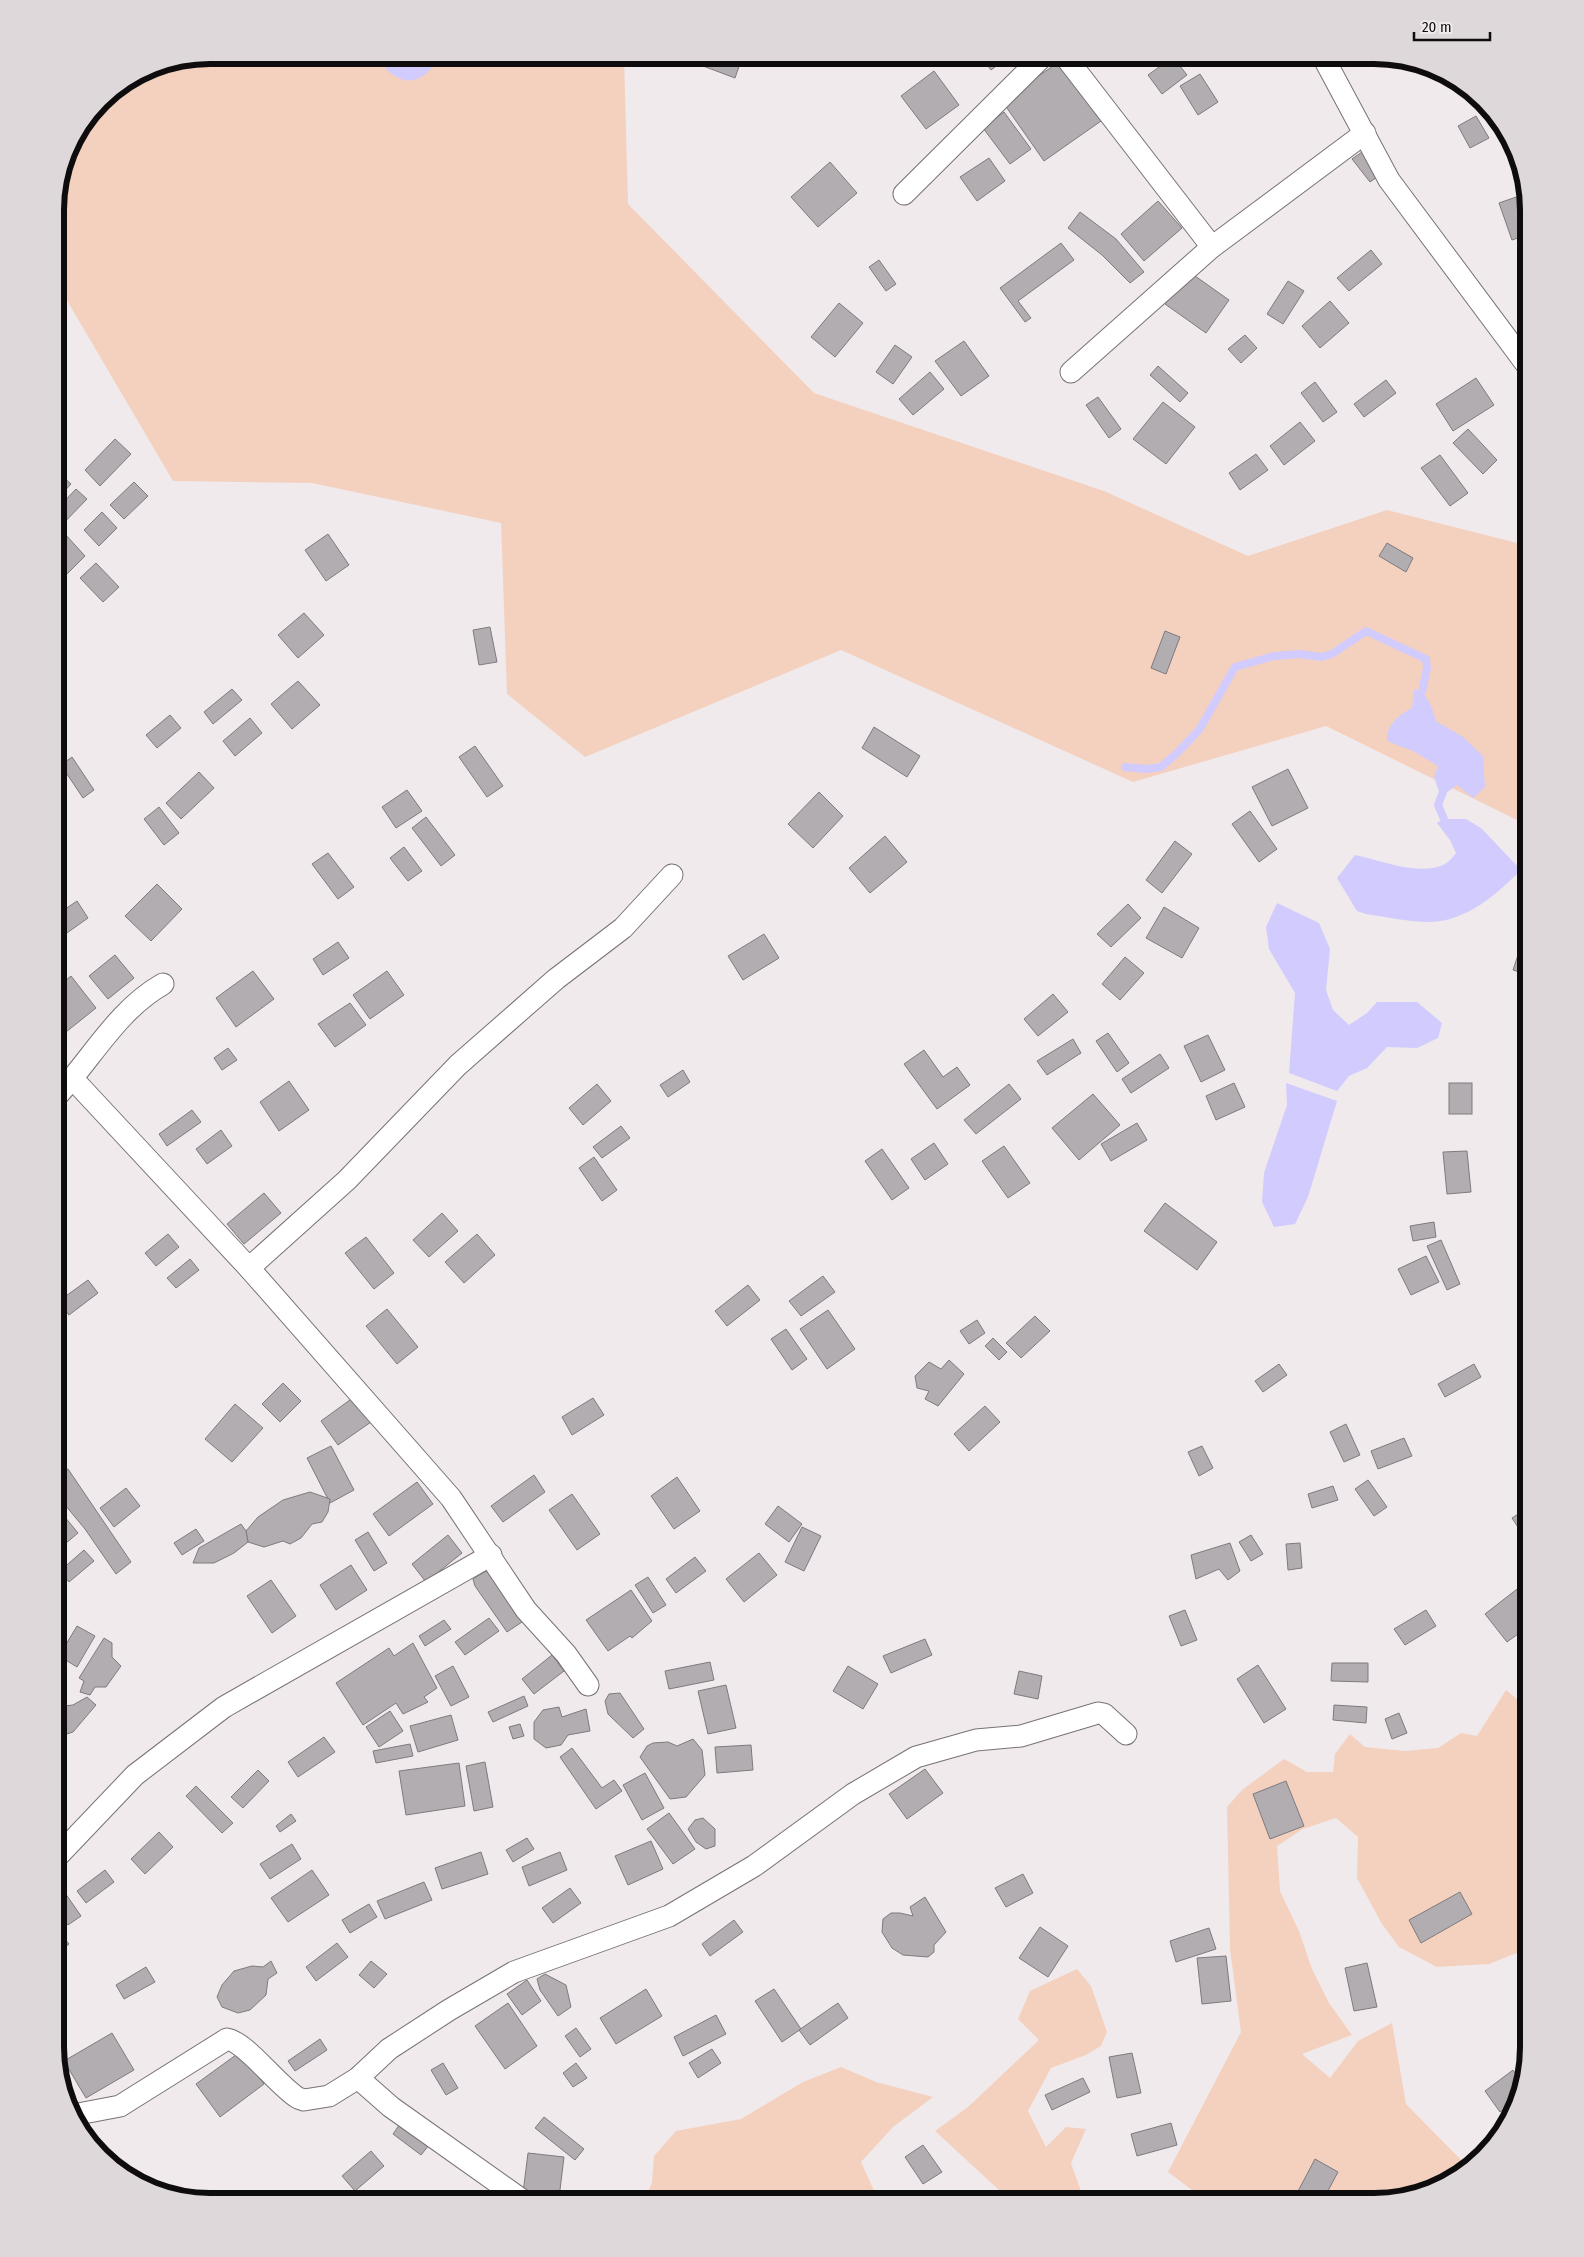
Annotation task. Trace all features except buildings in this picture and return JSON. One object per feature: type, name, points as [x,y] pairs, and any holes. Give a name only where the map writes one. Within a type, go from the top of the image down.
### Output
[{"type":"street","points":[[904,194],[1035,64]]},
{"type":"street","points":[[1071,64],[1212,247]]},
{"type":"street","points":[[1327,64],[1389,180],[1520,356]]},
{"type":"street","points":[[1072,372],[1212,247],[1365,133]]},
{"type":"street","points":[[249,1268],[347,1180],[458,1065],[556,979],[623,928],[672,875]]},
{"type":"street","points":[[64,1088],[112,1027],[148,992],[164,984]]},
{"type":"street","points":[[73,1078],[249,1268],[451,1498],[491,1555],[526,1610],[566,1654],[588,1685]]},
{"type":"street","points":[[64,1850],[135,1776],[224,1707],[491,1555]]},
{"type":"street","points":[[80,2114],[108,2110],[120,2106],[227,2039],[236,2041],[298,2098],[304,2100],[328,2096],[358,2078],[389,2049],[459,2004],[514,1972],[669,1916],[754,1866],[853,1794],[925,1753],[976,1740],[1022,1736],[1098,1713],[1104,1714],[1126,1734]]},
{"type":"street","points":[[358,2078],[391,2107],[512,2193]]},
{"type":"shaded area","points":[[200,64],[624,64],[628,204],[814,393],[1104,491],[1248,556],[1387,510],[1520,544],[1520,822],[1326,726],[1133,782],[841,650],[585,757],[507,694],[501,523],[312,483],[173,481],[64,295],[65,190],[75,154],[83,137],[106,106],[128,88],[154,75],[163,71]]},
{"type":"shaded area","points":[[1414,689],[1426,698],[1436,721],[1463,737],[1483,756],[1485,787],[1473,798],[1457,785],[1446,793],[1439,792],[1434,777],[1438,766],[1415,752],[1387,741],[1387,735],[1394,721],[1412,708]]},
{"type":"shaded area","points":[[1444,819],[1466,819],[1481,828],[1520,871],[1480,905],[1456,917],[1444,920],[1430,922],[1414,921],[1357,911],[1337,878],[1355,855],[1412,868],[1435,868],[1445,864],[1456,853],[1450,840],[1437,823]]},
{"type":"shaded area","points":[[1277,903],[1319,923],[1330,949],[1326,990],[1333,1010],[1349,1025],[1367,1013],[1377,1002],[1417,1002],[1442,1023],[1438,1038],[1417,1048],[1387,1047],[1367,1068],[1349,1076],[1337,1091],[1289,1073],[1295,993],[1269,949],[1266,927]]},
{"type":"shaded area","points":[[1286,1083],[1337,1101],[1308,1197],[1295,1224],[1274,1227],[1262,1202],[1264,1173],[1287,1105]]},
{"type":"shaded area","points":[[1506,1690],[1520,1702],[1520,1952],[1489,1964],[1437,1967],[1399,1947],[1382,1924],[1357,1878],[1358,1837],[1336,1818],[1303,1829],[1277,1846],[1280,1891],[1299,1931],[1312,1969],[1329,2003],[1352,2035],[1302,2054],[1330,2078],[1358,2041],[1392,2023],[1406,2104],[1464,2163],[1447,2174],[1430,2182],[1394,2192],[1196,2193],[1168,2172],[1241,2032],[1230,1949],[1227,1807],[1242,1790],[1284,1759],[1307,1772],[1333,1772],[1335,1754],[1350,1734],[1365,1747],[1405,1751],[1438,1748],[1461,1733],[1477,1736]]},
{"type":"shaded area","points":[[1077,1969],[1091,1986],[1107,2032],[1101,2046],[1086,2055],[1051,2068],[1028,2111],[1046,2147],[1066,2127],[1086,2129],[1071,2163],[1081,2191],[1079,2193],[1002,2193],[935,2131],[968,2107],[1039,2040],[1018,2019],[1030,1991]]},
{"type":"shaded area","points":[[841,2067],[876,2082],[933,2097],[893,2127],[861,2162],[875,2193],[647,2193],[652,2183],[654,2156],[676,2131],[741,2119],[803,2082]]},
{"type":"waterway","points":[[1125,767],[1146,769],[1161,767],[1177,753],[1199,730],[1235,667],[1274,656],[1300,654],[1321,657],[1332,654],[1366,631],[1426,659],[1427,668],[1422,692]]},
{"type":"waterway","points":[[1443,792],[1438,805],[1444,819]]}]
